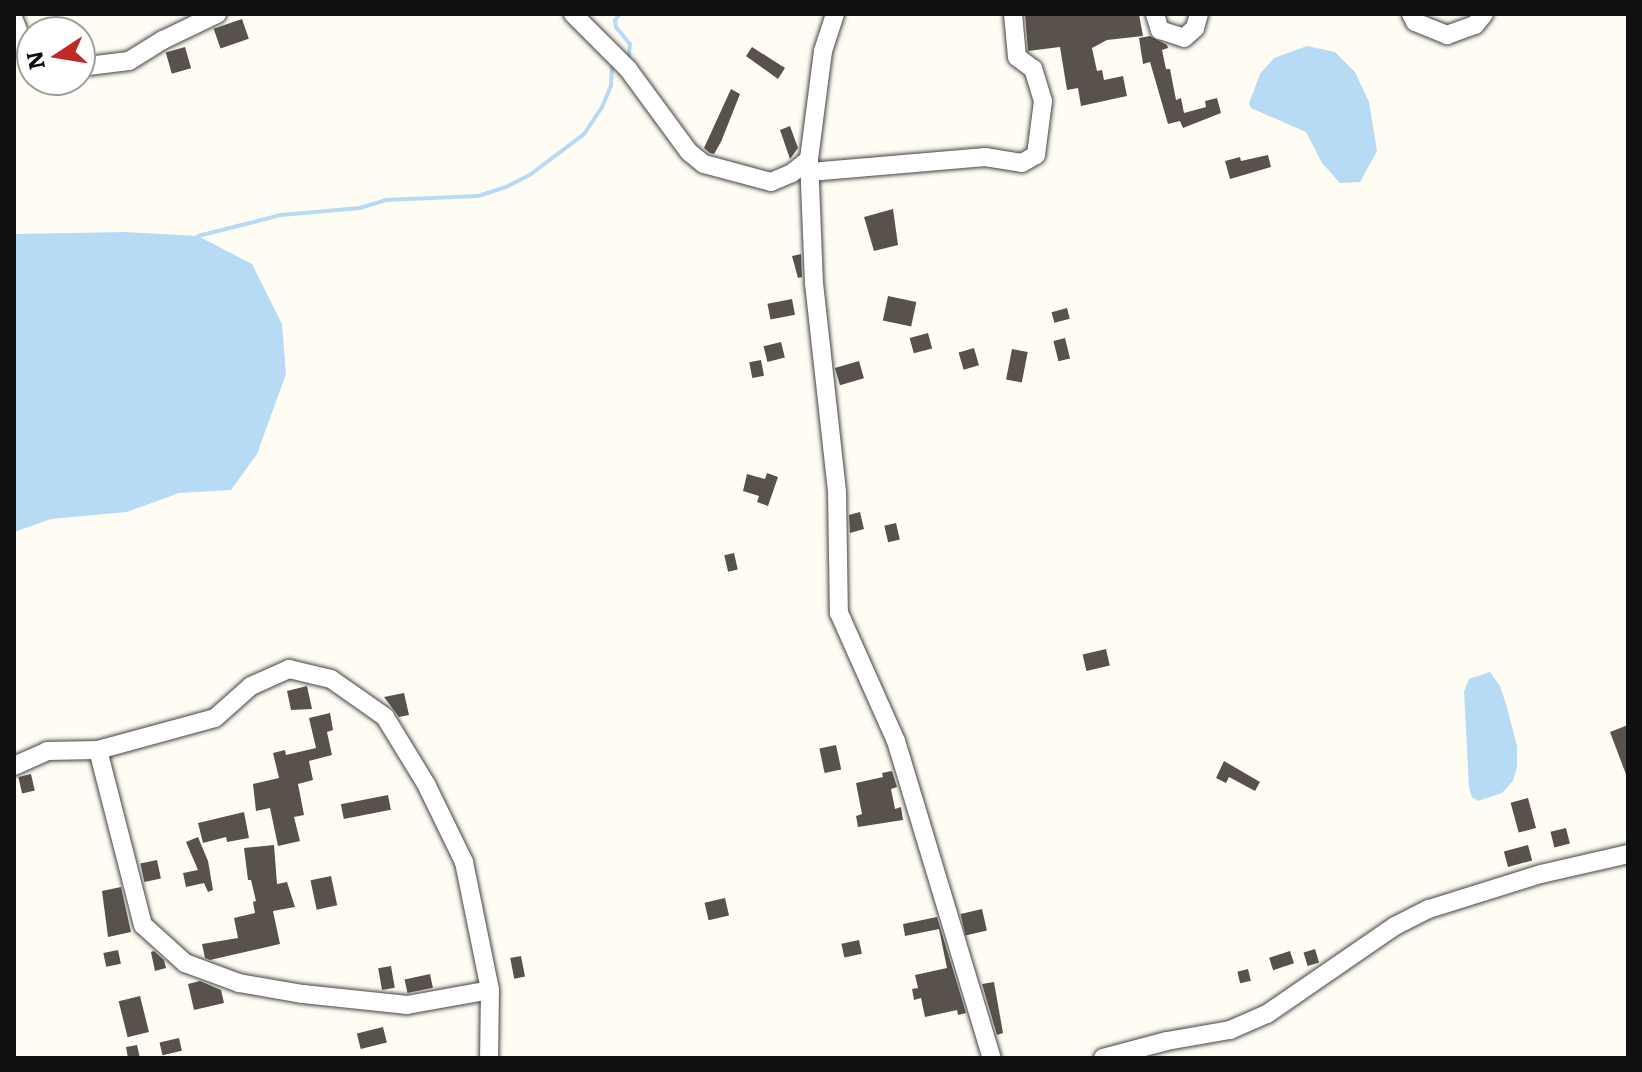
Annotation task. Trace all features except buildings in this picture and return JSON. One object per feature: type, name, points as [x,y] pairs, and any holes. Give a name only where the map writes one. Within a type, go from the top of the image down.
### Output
[{"type":"street","points":[[96,65],[129,61],[163,40],[217,14]]},
{"type":"street","points":[[573,14],[628,69],[689,152],[704,164],[771,182],[809,166],[985,157],[1022,163],[1036,155],[1043,101],[1033,69],[1017,57],[1013,14]]},
{"type":"street","points":[[835,14],[823,51],[809,166],[814,283],[837,492],[839,613],[896,741],[992,1058]]},
{"type":"street","points":[[1155,14],[1160,30],[1184,38],[1195,28],[1199,14]]},
{"type":"street","points":[[1411,14],[1415,22],[1447,35],[1475,25],[1484,14]]},
{"type":"street","points":[[14,766],[47,751],[98,750],[215,718],[251,686],[289,669],[331,679],[385,717],[426,784],[464,862],[490,990],[489,1058]]},
{"type":"street","points":[[98,750],[143,925],[185,963],[239,983],[407,1005],[490,990]]},
{"type":"street","points":[[1103,1058],[1167,1041],[1230,1030],[1267,1014],[1395,926],[1429,909],[1541,874],[1628,854]]},
{"type":"water","points":[[1307,46],[1335,52],[1355,72],[1369,102],[1377,151],[1360,182],[1340,183],[1322,163],[1306,132],[1251,108],[1249,103],[1260,74],[1274,58]]},
{"type":"water","points":[[125,232],[198,236],[252,264],[282,324],[286,374],[257,454],[231,490],[179,493],[127,512],[51,519],[14,532],[14,234]]},
{"type":"water","points":[[1490,672],[1500,686],[1506,704],[1517,746],[1517,767],[1513,781],[1502,793],[1478,801],[1472,797],[1469,788],[1464,691],[1469,679]]},
{"type":"waterway","points":[[620,14],[615,20],[616,27],[630,44],[629,56]]},
{"type":"waterway","points":[[198,236],[281,215],[360,208],[386,200],[478,196],[506,187],[531,174],[584,134],[602,107],[611,86],[612,68]]}]
